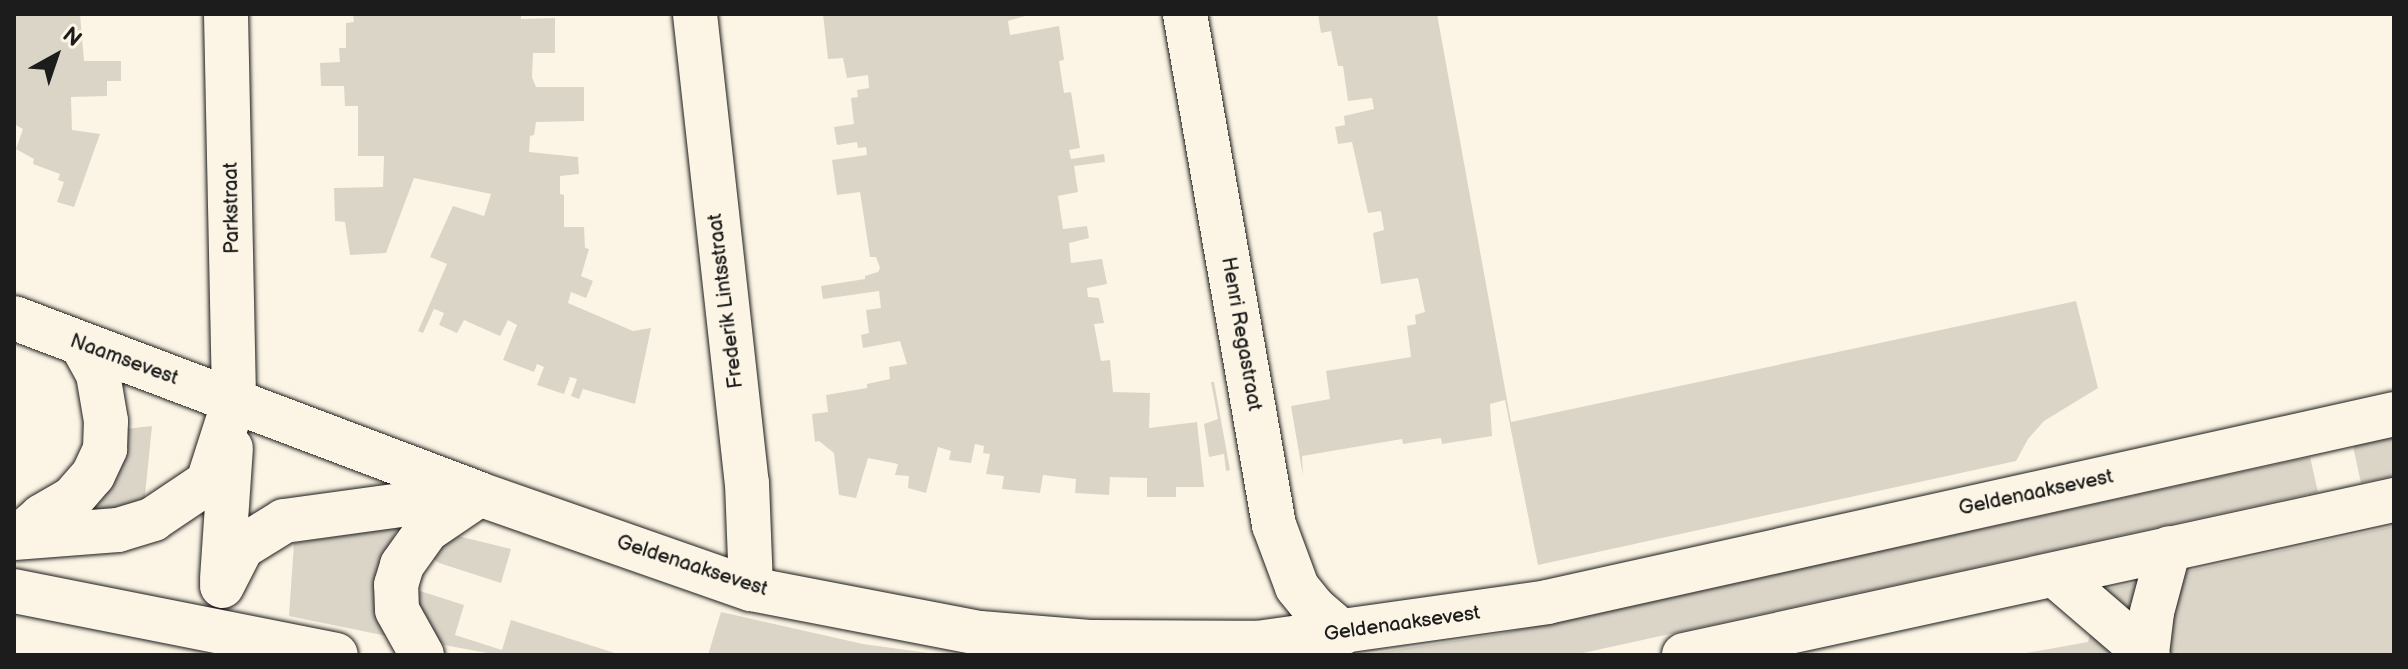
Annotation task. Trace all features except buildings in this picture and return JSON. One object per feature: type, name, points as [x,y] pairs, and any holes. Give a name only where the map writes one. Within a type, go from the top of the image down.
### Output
[{"type":"main road","name":"Parkstraat","points":[[226,14],[234,401]]},
{"type":"main road","name":"Frederik Lintsstraat","points":[[695,14],[747,483],[751,589]]},
{"type":"main road","name":"Henri Regastraat","points":[[1185,14],[1274,525],[1297,587],[1343,633]]},
{"type":"main road","name":"Naamsevest","points":[[14,318],[234,401]]},
{"type":"main road","points":[[15,538],[42,516],[72,499],[93,475],[105,449],[106,421],[98,374],[82,345]]},
{"type":"main road","name":"Geldenaaksevest","points":[[234,401],[479,494],[751,589],[980,633],[1093,642],[1257,643],[1547,602],[2394,414]]},
{"type":"main road","points":[[15,538],[118,530],[153,519],[208,482],[234,401]]},
{"type":"main road","points":[[213,647],[222,586],[234,401]]},
{"type":"main road","points":[[222,586],[242,547],[284,521],[479,494]]},
{"type":"main road","points":[[422,655],[397,610],[396,585],[402,565],[427,530],[479,494]]},
{"type":"main road","points":[[1684,655],[2394,500]]},
{"type":"main road","points":[[2147,654],[2152,612],[2169,548]]},
{"type":"main road","points":[[2056,576],[2147,654]]},
{"type":"main road","points":[[14,591],[213,647],[336,655]]},
{"type":"shaded area","points":[[14,14],[80,14],[84,61],[121,61],[121,81],[107,81],[107,96],[71,97],[72,130],[100,134],[74,207],[57,202],[64,182],[58,180],[60,174],[33,164],[34,159],[16,149],[23,129],[14,124]]},
{"type":"shaded area","points":[[353,14],[521,14],[521,19],[555,18],[555,53],[533,53],[532,77],[536,87],[584,87],[584,121],[536,122],[534,135],[530,136],[529,152],[578,157],[579,174],[560,176],[560,194],[564,195],[564,227],[584,227],[585,248],[589,249],[581,276],[593,281],[586,298],[571,292],[568,303],[633,331],[651,328],[635,404],[583,389],[579,399],[571,396],[577,379],[570,377],[564,394],[537,385],[544,367],[537,364],[534,372],[503,360],[517,325],[508,320],[500,336],[464,320],[457,333],[439,325],[444,313],[434,309],[423,333],[418,331],[447,264],[430,257],[453,206],[484,216],[491,194],[414,178],[386,253],[350,255],[345,222],[335,221],[334,188],[383,187],[384,156],[358,156],[358,106],[345,106],[344,86],[321,86],[320,63],[340,62],[339,48],[346,48],[346,23],[354,22]]},
{"type":"shaded area","points":[[823,14],[1032,14],[1008,21],[1010,35],[1059,26],[1064,60],[1059,61],[1064,93],[1071,92],[1080,148],[1069,150],[1071,159],[1104,154],[1105,162],[1074,166],[1078,192],[1058,196],[1063,229],[1087,226],[1089,238],[1069,243],[1071,263],[1102,259],[1107,284],[1087,288],[1088,297],[1099,298],[1104,323],[1094,324],[1101,361],[1110,360],[1113,392],[1150,393],[1149,428],[1197,422],[1204,487],[1176,487],[1176,497],[1147,497],[1147,478],[1110,477],[1109,495],[1075,493],[1076,479],[1043,475],[1040,493],[1002,489],[1004,476],[986,474],[990,454],[983,453],[984,446],[975,444],[971,463],[949,460],[951,451],[938,447],[926,493],[908,488],[909,476],[895,475],[898,464],[868,458],[856,498],[839,495],[834,453],[819,441],[815,442],[812,414],[828,412],[826,395],[867,388],[867,384],[890,379],[889,367],[907,364],[900,341],[863,348],[861,335],[869,333],[866,310],[881,308],[879,291],[823,299],[821,286],[865,279],[865,276],[878,272],[880,268],[876,257],[870,257],[860,192],[837,195],[832,160],[867,155],[866,147],[858,148],[857,142],[837,145],[834,127],[854,124],[851,98],[858,97],[857,90],[869,88],[868,75],[847,78],[843,58],[828,59]]},
{"type":"shaded area","points":[[1318,14],[1437,14],[1511,422],[2076,301],[2098,388],[2044,421],[2028,439],[2016,461],[1538,565],[1505,400],[1490,404],[1492,436],[1442,444],[1441,438],[1403,444],[1402,439],[1302,456],[1303,476],[1291,406],[1330,399],[1326,371],[1411,357],[1407,326],[1416,324],[1415,315],[1425,312],[1418,278],[1381,284],[1373,233],[1384,230],[1381,211],[1368,213],[1352,142],[1338,144],[1335,127],[1345,125],[1344,116],[1374,109],[1372,98],[1348,101],[1343,66],[1338,66],[1331,31],[1321,33]]},
{"type":"shaded area","points":[[1211,382],[1214,382],[1230,470],[1226,471],[1224,454],[1209,457],[1204,424],[1218,419]]},
{"type":"shaded area","points":[[152,426],[144,505],[95,517],[90,507],[125,429]]},
{"type":"shaded area","points":[[2394,437],[2394,476],[2361,483],[2353,446]]},
{"type":"shaded area","points":[[2310,457],[2318,492],[1574,655],[1362,655],[1499,634]]},
{"type":"shaded area","points":[[2394,526],[2394,655],[2015,655],[2088,642],[2103,590]]},
{"type":"shaded area","points":[[398,527],[378,570],[392,637],[289,616],[294,543]]},
{"type":"shaded area","points":[[458,536],[511,549],[501,583],[432,558],[445,537]]},
{"type":"shaded area","points":[[416,592],[464,605],[455,635],[502,650],[511,620],[621,655],[498,655],[444,645],[435,639],[418,611]]},
{"type":"shaded area","points":[[721,612],[863,644],[943,655],[708,655]]}]
